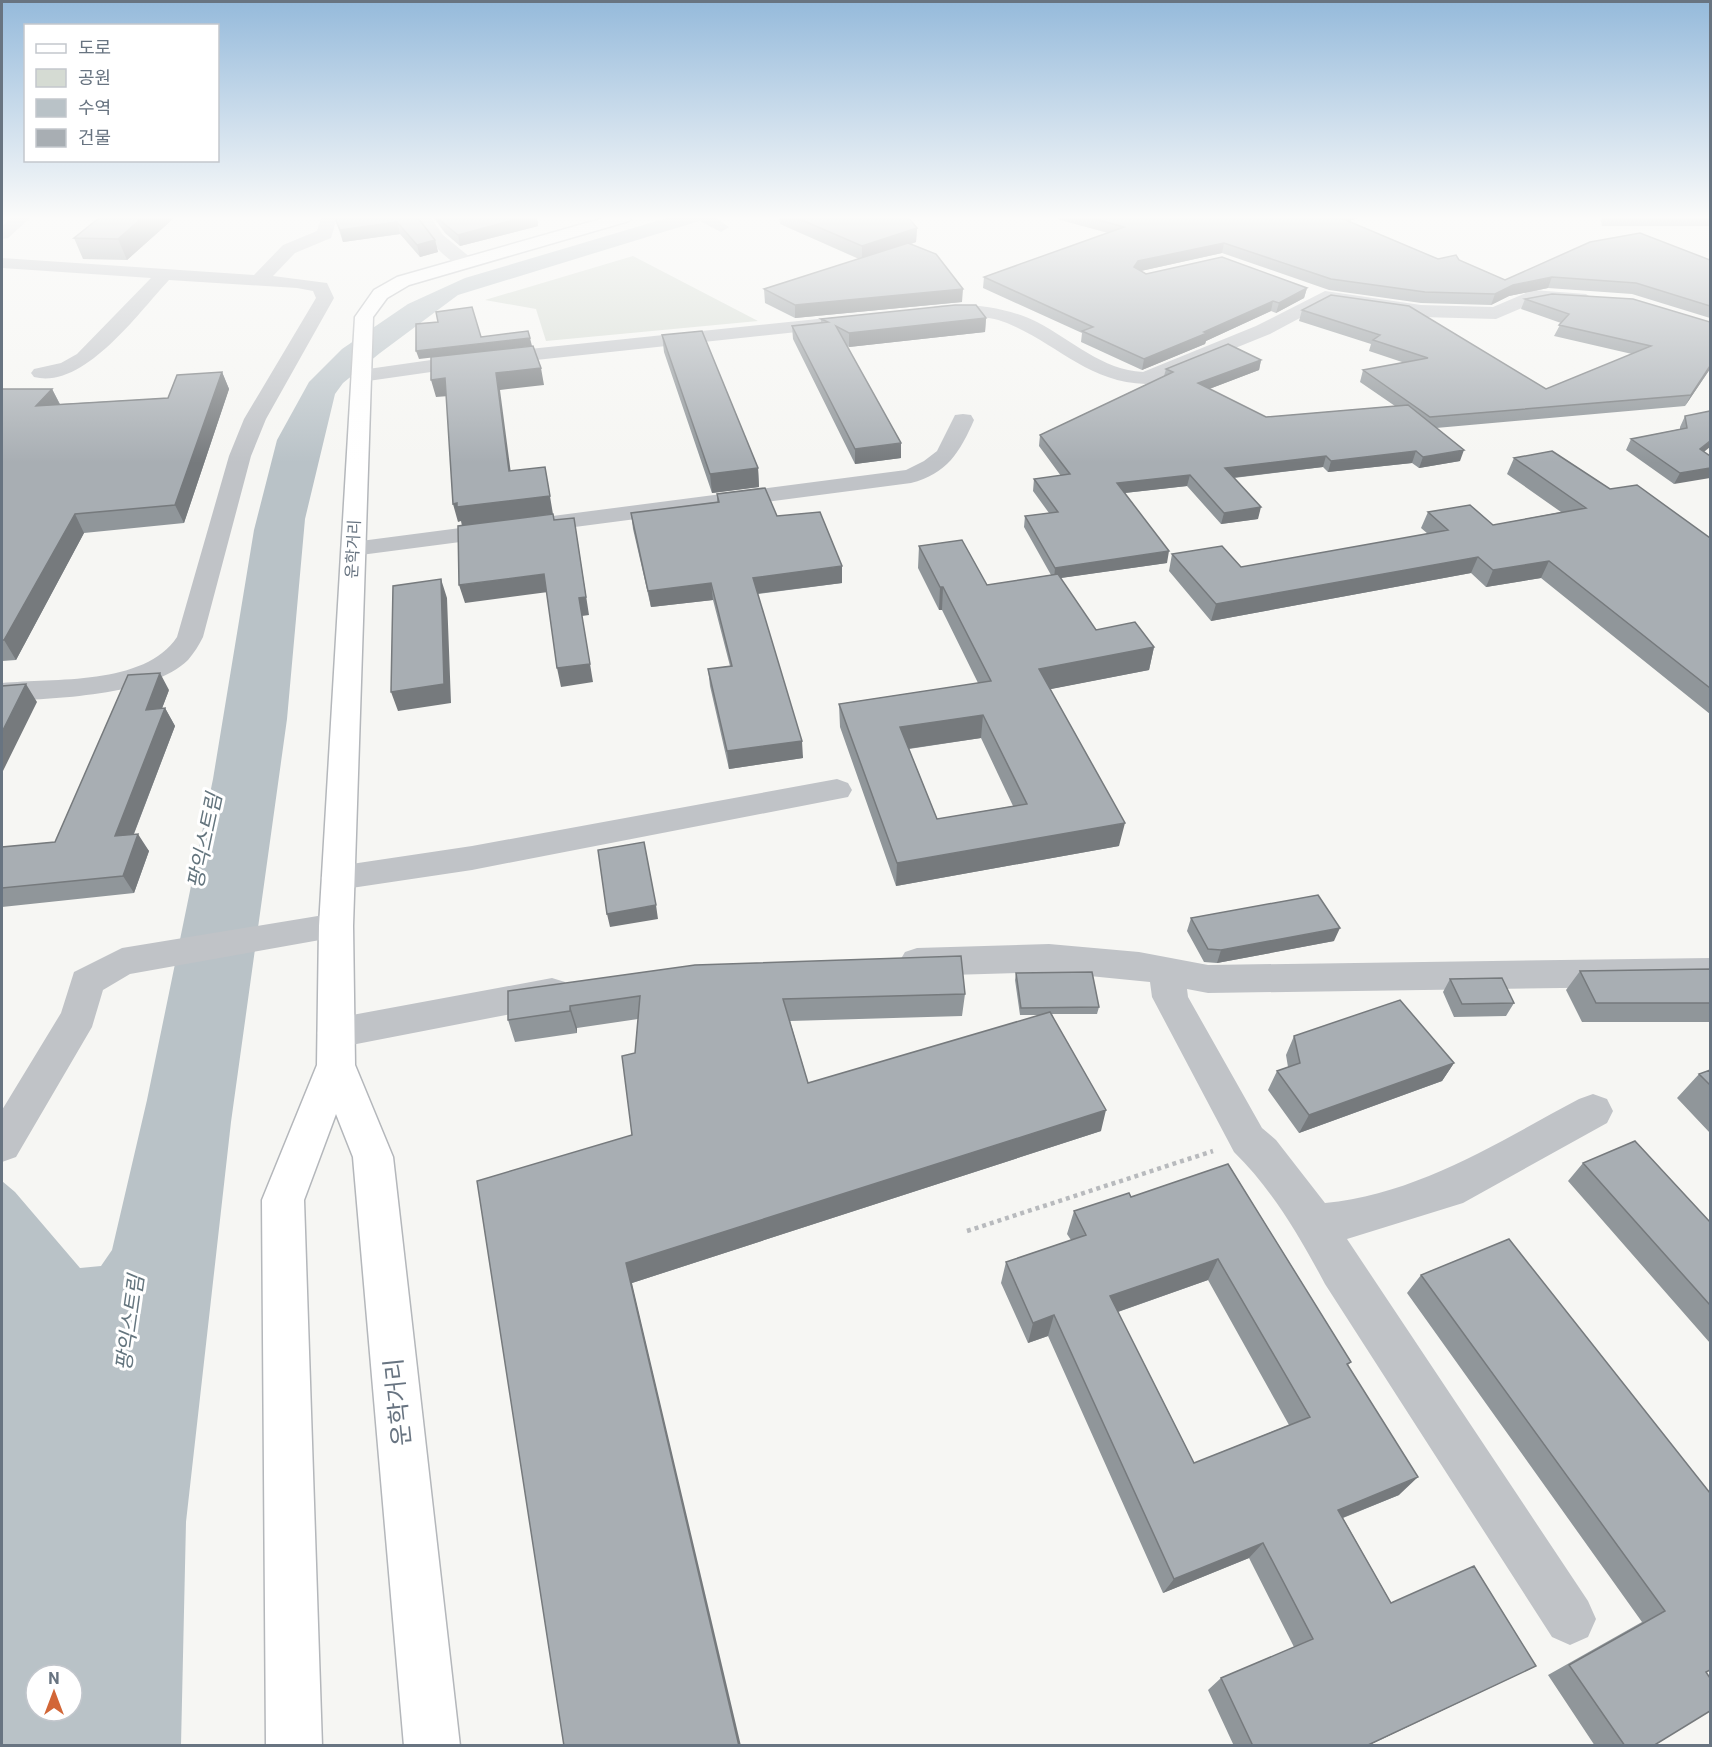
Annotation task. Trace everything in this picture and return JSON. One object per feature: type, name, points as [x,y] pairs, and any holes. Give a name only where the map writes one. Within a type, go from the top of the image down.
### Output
[{"type":"main road","name":"운학거리","points":[[376,300],[364,316],[363,331],[336,927],[336,1049],[373,1157],[432,1746]]},
{"type":"main road","name":"운학거리","points":[[294,1746],[283,1200],[336,1049]]},
{"type":"street","points":[[41,373],[67,368],[84,358],[140,300]]},
{"type":"street","points":[[2,692],[116,681],[145,674],[176,656],[190,637],[240,456],[255,419],[324,300]]},
{"type":"street","points":[[919,314],[974,310],[1015,319],[1115,375],[1146,378],[1263,330],[1320,300]]},
{"type":"street","points":[[1342,300],[1421,311],[1469,314],[1496,313],[1525,300]]},
{"type":"street","points":[[1580,300],[1600,301]]},
{"type":"street","points":[[361,373],[860,320]]},
{"type":"street","points":[[353,549],[911,476],[934,467],[945,458],[963,420]]},
{"type":"street","points":[[338,878],[472,858],[837,790]]},
{"type":"street","points":[[2,1145],[79,1016],[87,982],[122,962],[336,927]]},
{"type":"street","points":[[885,963],[1049,958],[1140,966],[1208,979],[1710,972]]},
{"type":"street","points":[[1167,972],[1170,997],[1201,1058],[1248,1140],[1262,1153],[1315,1222],[1340,1269],[1570,1619]]},
{"type":"street","points":[[336,1049],[514,997],[583,987]]},
{"type":"street","points":[[1315,1222],[1346,1220],[1448,1190],[1593,1111]]},
{"type":"path","points":[[967,1231],[1248,1140]]},
{"type":"green space","points":[[485,300],[717,300],[758,321],[546,341],[536,309]]},
{"type":"water","name":"팡익스트림","points":[[418,300],[452,300],[380,353],[343,383],[335,394],[305,519],[287,719],[231,1122],[186,1522],[181,1745],[2,1745],[2,1181],[15,1192],[80,1268],[101,1266],[112,1250],[147,1100],[213,779],[254,530],[277,440],[309,382],[342,349]]},
{"type":"building","points":[[784,300],[852,300],[795,305]]},
{"type":"building","points":[[1033,300],[1285,300],[1279,303],[1273,301],[1204,332],[1207,333],[1144,359],[1082,331],[1093,327]]},
{"type":"building","points":[[1322,300],[1363,300],[1409,306],[1546,389],[1651,346],[1559,325],[1569,314],[1527,300],[1635,300],[1710,322],[1710,366],[1691,395],[1430,417],[1363,370],[1428,358],[1373,340],[1380,335],[1302,310]]},
{"type":"building","points":[[1689,300],[1710,300],[1710,306]]},
{"type":"building","points":[[955,305],[976,305],[986,318],[849,333],[836,326],[901,443],[855,449],[792,326],[828,322],[821,319]]},
{"type":"building","points":[[472,307],[481,337],[528,331],[530,338],[416,351],[416,324],[438,322],[436,312]]},
{"type":"building","points":[[702,331],[758,468],[710,474],[662,335]]},
{"type":"building","points":[[1228,344],[1261,360],[1198,383],[1266,417],[1408,405],[1464,450],[1423,457],[1416,451],[1331,461],[1326,456],[1225,468],[1261,507],[1224,513],[1190,475],[1117,483],[1169,551],[1055,568],[1025,516],[1058,512],[1034,479],[1070,474],[1040,435],[1173,372],[1166,369]]},
{"type":"building","points":[[533,346],[541,368],[496,373],[509,471],[545,467],[550,496],[457,507],[457,503],[453,504],[445,378],[431,380],[431,357]]},
{"type":"building","points":[[222,372],[175,505],[75,514],[2,640],[2,389],[52,389],[36,406],[168,398],[177,375]]},
{"type":"building","points":[[1710,411],[1710,441],[1700,449],[1710,456],[1710,468],[1680,473],[1631,439],[1687,428],[1685,416]]},
{"type":"building","points":[[1552,451],[1610,489],[1637,485],[1710,538],[1710,688],[1549,561],[1493,570],[1478,557],[1216,604],[1172,554],[1222,546],[1241,567],[1448,530],[1428,512],[1470,505],[1493,525],[1586,508],[1514,458]]},
{"type":"building","points":[[765,488],[777,516],[820,512],[842,566],[753,578],[802,741],[727,751],[708,669],[732,666],[711,583],[648,591],[631,513],[719,502],[717,494]]},
{"type":"building","points":[[553,514],[554,520],[574,518],[586,597],[579,598],[590,664],[557,668],[544,574],[459,585],[458,526]]},
{"type":"building","points":[[962,540],[987,585],[1058,574],[1096,630],[1135,622],[1154,647],[1039,669],[1125,823],[897,863],[839,704],[991,681],[943,587],[940,587],[919,546]],"holes":[[[983,715],[1027,804],[937,819],[900,727]]]},
{"type":"building","points":[[441,579],[444,684],[391,692],[393,586]]},
{"type":"building","points":[[160,673],[146,710],[165,708],[115,836],[138,834],[123,876],[2,888],[2,847],[55,842],[128,675]]},
{"type":"building","points":[[26,684],[2,732],[2,686]]},
{"type":"building","points":[[644,842],[656,905],[607,914],[598,850]]},
{"type":"building","points":[[1318,895],[1340,928],[1221,950],[1208,949],[1191,918]]},
{"type":"building","points":[[961,956],[965,994],[783,999],[808,1083],[1050,1012],[1106,1110],[626,1263],[739,1746],[564,1746],[477,1181],[632,1135],[622,1056],[635,1053],[640,996],[570,1006],[570,1011],[508,1020],[508,991],[695,965]]},
{"type":"building","points":[[1710,969],[1710,1003],[1596,1003],[1580,971]]},
{"type":"building","points":[[1092,972],[1099,1007],[1021,1008],[1016,973]]},
{"type":"building","points":[[1502,978],[1514,1003],[1462,1004],[1450,979]]},
{"type":"building","points":[[1400,1000],[1454,1063],[1309,1115],[1277,1071],[1300,1063],[1294,1036]]},
{"type":"building","points":[[1710,1070],[1710,1085],[1699,1074]]},
{"type":"building","points":[[1635,1141],[1710,1222],[1710,1305],[1583,1163]]},
{"type":"building","points":[[1228,1164],[1351,1362],[1347,1364],[1418,1477],[1338,1510],[1391,1603],[1474,1566],[1536,1666],[1366,1746],[1253,1746],[1221,1678],[1313,1639],[1263,1543],[1174,1579],[1054,1315],[1033,1323],[1006,1262],[1086,1235],[1074,1211],[1129,1193],[1131,1197]],"holes":[[[1218,1259],[1310,1417],[1194,1463],[1110,1296]]]},
{"type":"building","points":[[1509,1239],[1710,1493],[1710,1670],[1706,1672],[1710,1678],[1710,1711],[1653,1746],[1625,1746],[1569,1665],[1665,1611],[1421,1275]]}]
